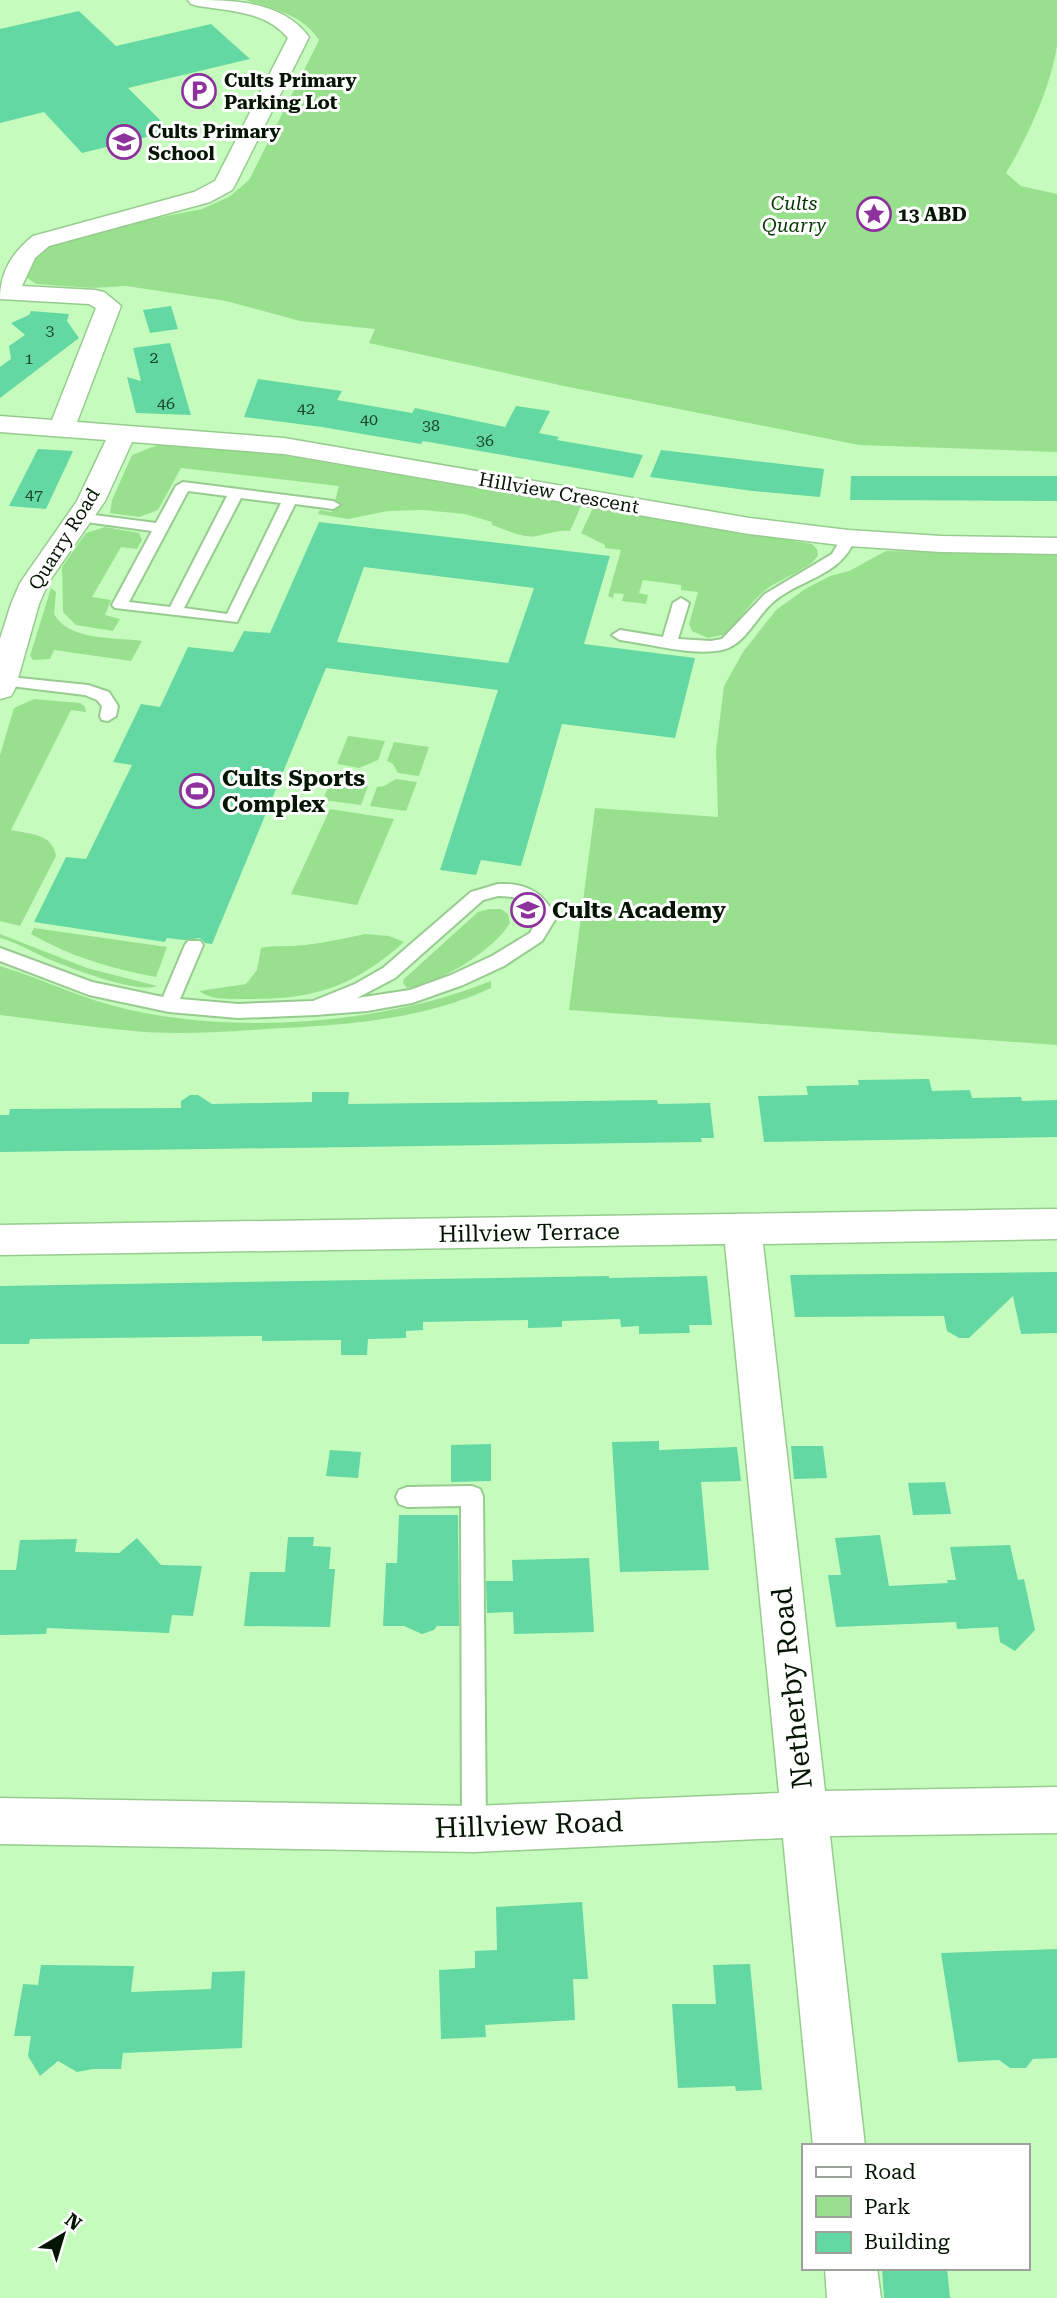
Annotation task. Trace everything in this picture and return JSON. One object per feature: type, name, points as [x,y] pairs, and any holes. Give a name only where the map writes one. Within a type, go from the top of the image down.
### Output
[{"type":"street","points":[[62,428],[109,306],[95,297],[3,292],[25,254],[41,241],[202,197],[224,185],[299,37],[294,29],[269,14],[198,0]]},
{"type":"street","name":"Hillview Crescent","points":[[0,424],[284,446],[749,526],[848,538],[941,544],[1057,546]]},
{"type":"street","name":"Quarry Road","points":[[1,684],[12,604],[91,500],[123,433]]},
{"type":"street","name":"Hillview Terrace","points":[[0,1240],[1057,1224]]},
{"type":"street","name":"Netherby Road","points":[[743,1230],[839,2144]]},
{"type":"street","name":"Hillview Road","points":[[0,1821],[474,1829],[806,1814],[1057,1810]]},
{"type":"street","points":[[851,2270],[854,2298]]},
{"type":"lane","points":[[290,499],[232,618],[120,605],[183,486],[290,499],[332,505]]},
{"type":"lane","points":[[175,611],[236,493]]},
{"type":"lane","points":[[79,517],[160,528]]},
{"type":"lane","points":[[620,635],[723,645],[734,638],[768,598],[791,582],[835,561],[847,547],[848,538]]},
{"type":"lane","points":[[670,641],[681,603]]},
{"type":"lane","points":[[1,684],[88,690],[103,696],[110,706],[108,716]]},
{"type":"lane","points":[[0,954],[89,988],[169,1005],[238,1011],[314,1008],[367,1004],[412,996],[457,980],[498,961],[536,937],[547,918],[545,910],[529,894],[516,890],[490,890],[477,896],[383,978],[314,1008]]},
{"type":"lane","points":[[169,1005],[194,945]]},
{"type":"lane","points":[[407,1497],[472,1496],[474,1829]]},
{"type":"green space","name":"Cults Quarry","points":[[245,0],[1057,0],[1057,45],[1050,77],[1030,128],[1006,173],[1021,186],[1057,194],[1057,452],[859,445],[564,386],[369,343],[375,329],[300,321],[226,301],[126,286],[91,288],[36,284],[23,275],[34,255],[71,235],[202,209],[229,197],[249,180],[319,40],[295,18]]},
{"type":"green space","points":[[160,444],[252,450],[581,506],[570,531],[525,536],[465,514],[423,510],[388,511],[348,519],[318,514],[320,510],[332,512],[339,486],[181,468],[158,510],[139,517],[110,513],[112,500],[132,455]]},
{"type":"green space","points":[[593,508],[812,544],[818,555],[810,564],[762,593],[726,634],[708,638],[692,631],[689,624],[698,592],[681,590],[681,585],[643,580],[639,593],[648,595],[646,604],[622,601],[624,594],[614,593],[613,598],[608,596],[621,550],[605,548],[605,545],[581,533]]},
{"type":"green space","points":[[105,527],[139,533],[142,540],[137,549],[121,547],[92,597],[111,600],[105,615],[120,619],[113,631],[76,625],[63,612],[62,567],[86,533]]},
{"type":"green space","points":[[886,551],[1057,554],[1057,1045],[569,1010],[595,808],[718,817],[716,750],[724,686],[743,652],[776,610],[805,589],[830,576],[849,571]]},
{"type":"green space","points":[[51,588],[56,592],[54,614],[70,629],[93,636],[142,641],[131,661],[54,650],[50,659],[33,660],[30,656]]},
{"type":"green space","points":[[34,699],[80,703],[86,712],[71,710],[11,830],[45,839],[54,848],[56,856],[20,926],[0,921],[0,755],[14,708]]},
{"type":"green space","points":[[348,736],[385,741],[378,760],[359,768],[337,764]]},
{"type":"green space","points":[[394,742],[429,747],[419,776],[398,773],[393,764],[387,761]]},
{"type":"green space","points":[[335,771],[357,775],[361,783],[368,786],[361,805],[323,800]]},
{"type":"green space","points":[[396,779],[417,782],[406,811],[370,806],[377,787]]},
{"type":"green space","points":[[330,809],[394,819],[357,905],[291,894]]},
{"type":"green space","points":[[501,909],[508,914],[510,923],[502,934],[479,955],[450,973],[407,988],[403,983],[404,979],[478,912]]},
{"type":"green space","points":[[34,928],[167,947],[156,977],[107,966],[76,955],[31,934]]},
{"type":"green space","points":[[0,934],[87,968],[157,986],[136,987],[92,975],[0,938]]},
{"type":"green space","points":[[365,934],[389,936],[404,942],[368,970],[331,988],[270,999],[222,999],[199,991],[246,984],[257,970],[261,948],[299,946]]},
{"type":"green space","points":[[0,966],[110,1005],[169,1017],[215,1022],[311,1021],[358,1016],[449,996],[491,981],[491,988],[437,1008],[381,1019],[324,1026],[183,1033],[150,1032],[0,1015]]},
{"type":"building","points":[[79,11],[116,46],[211,24],[250,59],[128,88],[171,131],[82,153],[44,112],[0,123],[0,29]]},
{"type":"building","points":[[171,306],[178,329],[150,333],[143,310]]},
{"type":"building","points":[[31,311],[69,314],[67,321],[79,338],[0,398],[0,367],[11,359],[9,346],[25,335],[11,323],[29,315]]},
{"type":"building","points":[[170,343],[191,415],[136,413],[127,377],[141,381],[133,348]]},
{"type":"building","points":[[258,379],[342,391],[337,400],[412,413],[415,408],[505,427],[516,406],[550,411],[539,433],[559,437],[557,440],[643,455],[633,478],[423,441],[421,444],[244,417]]},
{"type":"building","points":[[38,449],[73,451],[46,509],[9,506]]},
{"type":"building","points":[[661,450],[824,469],[820,497],[650,477]]},
{"type":"building","points":[[851,476],[1057,476],[1057,501],[850,500]]},
{"type":"building","name":"Cults Academy","points":[[319,522],[610,556],[584,644],[695,658],[675,738],[562,724],[521,866],[481,860],[476,875],[440,870],[498,690],[326,668],[212,944],[205,943],[200,938],[167,938],[165,942],[34,922],[66,857],[86,859],[132,765],[113,762],[141,704],[160,707],[188,647],[233,652],[244,631],[270,633]],"holes":[[[364,567],[534,588],[508,663],[337,642]]]},
{"type":"building","points":[[929,1079],[932,1091],[970,1090],[972,1098],[1021,1097],[1022,1101],[1057,1100],[1057,1137],[764,1142],[758,1096],[808,1095],[806,1086],[859,1085],[858,1080]]},
{"type":"building","points":[[312,1092],[349,1092],[348,1104],[657,1100],[658,1104],[710,1103],[714,1138],[701,1138],[702,1142],[0,1152],[0,1115],[9,1115],[10,1109],[181,1108],[181,1101],[190,1095],[198,1095],[212,1104],[312,1102]]},
{"type":"building","points":[[1057,1272],[1057,1333],[1021,1334],[1013,1296],[969,1338],[959,1338],[947,1331],[944,1316],[795,1317],[790,1275]]},
{"type":"building","points":[[707,1276],[712,1325],[689,1325],[690,1333],[639,1334],[639,1326],[621,1327],[620,1319],[562,1321],[562,1327],[528,1328],[528,1320],[423,1322],[423,1330],[406,1331],[406,1338],[368,1339],[367,1355],[341,1355],[341,1340],[262,1341],[262,1336],[30,1339],[29,1344],[0,1344],[0,1286]]},
{"type":"building","points":[[659,1441],[659,1450],[737,1447],[741,1481],[701,1482],[709,1570],[620,1572],[612,1442]]},
{"type":"building","points":[[491,1444],[491,1481],[451,1482],[451,1445]]},
{"type":"building","points":[[791,1446],[823,1446],[827,1478],[794,1479]]},
{"type":"building","points":[[330,1450],[361,1452],[358,1478],[326,1476]]},
{"type":"building","points":[[945,1482],[951,1514],[913,1515],[908,1483]]},
{"type":"building","points":[[399,1515],[458,1515],[459,1626],[437,1626],[434,1630],[422,1634],[404,1626],[383,1626],[386,1563],[397,1563]]},
{"type":"building","points":[[880,1535],[889,1586],[948,1583],[947,1580],[956,1580],[950,1547],[1010,1545],[1018,1580],[1024,1579],[1035,1630],[1015,1651],[1000,1642],[998,1627],[957,1629],[956,1622],[836,1627],[828,1575],[841,1575],[835,1538]]},
{"type":"building","points":[[288,1537],[314,1537],[313,1546],[331,1547],[329,1569],[335,1569],[330,1627],[244,1626],[250,1572],[285,1572]]},
{"type":"building","points":[[137,1538],[161,1565],[202,1566],[193,1616],[172,1615],[169,1633],[47,1628],[46,1634],[0,1635],[0,1570],[16,1570],[20,1540],[77,1539],[75,1552],[119,1553]]},
{"type":"building","points":[[589,1558],[594,1632],[514,1634],[513,1612],[487,1613],[486,1581],[513,1581],[512,1560]]},
{"type":"building","points":[[582,1902],[588,1979],[573,1979],[575,2020],[485,2025],[486,2037],[441,2039],[439,1970],[475,1968],[475,1951],[497,1950],[496,1907]]},
{"type":"building","points":[[1057,1949],[1057,2058],[1033,2059],[1026,2068],[1010,2068],[999,2060],[958,2062],[941,1953]]},
{"type":"building","points":[[750,1964],[762,2090],[736,2091],[735,2086],[678,2088],[672,2004],[716,2004],[713,1965]]},
{"type":"building","points":[[41,1965],[134,1966],[131,1992],[211,1989],[212,1972],[245,1971],[242,2048],[123,2053],[121,2069],[77,2072],[58,2061],[40,2076],[28,2056],[31,2036],[14,2036],[23,1984],[38,1985]]},
{"type":"building","points":[[882,2270],[947,2270],[950,2298],[884,2298]]},
{"type":"place","name":"Cults Primary Parking Lot","points":[[199,91]]},
{"type":"place","name":"Cults Primary School","points":[[124,142]]},
{"type":"place","name":"13 ABD","points":[[874,214]]},
{"type":"place","name":"Cults Sports Complex","points":[[197,791]]},
{"type":"place","name":"Cults Academy","points":[[528,910]]}]
